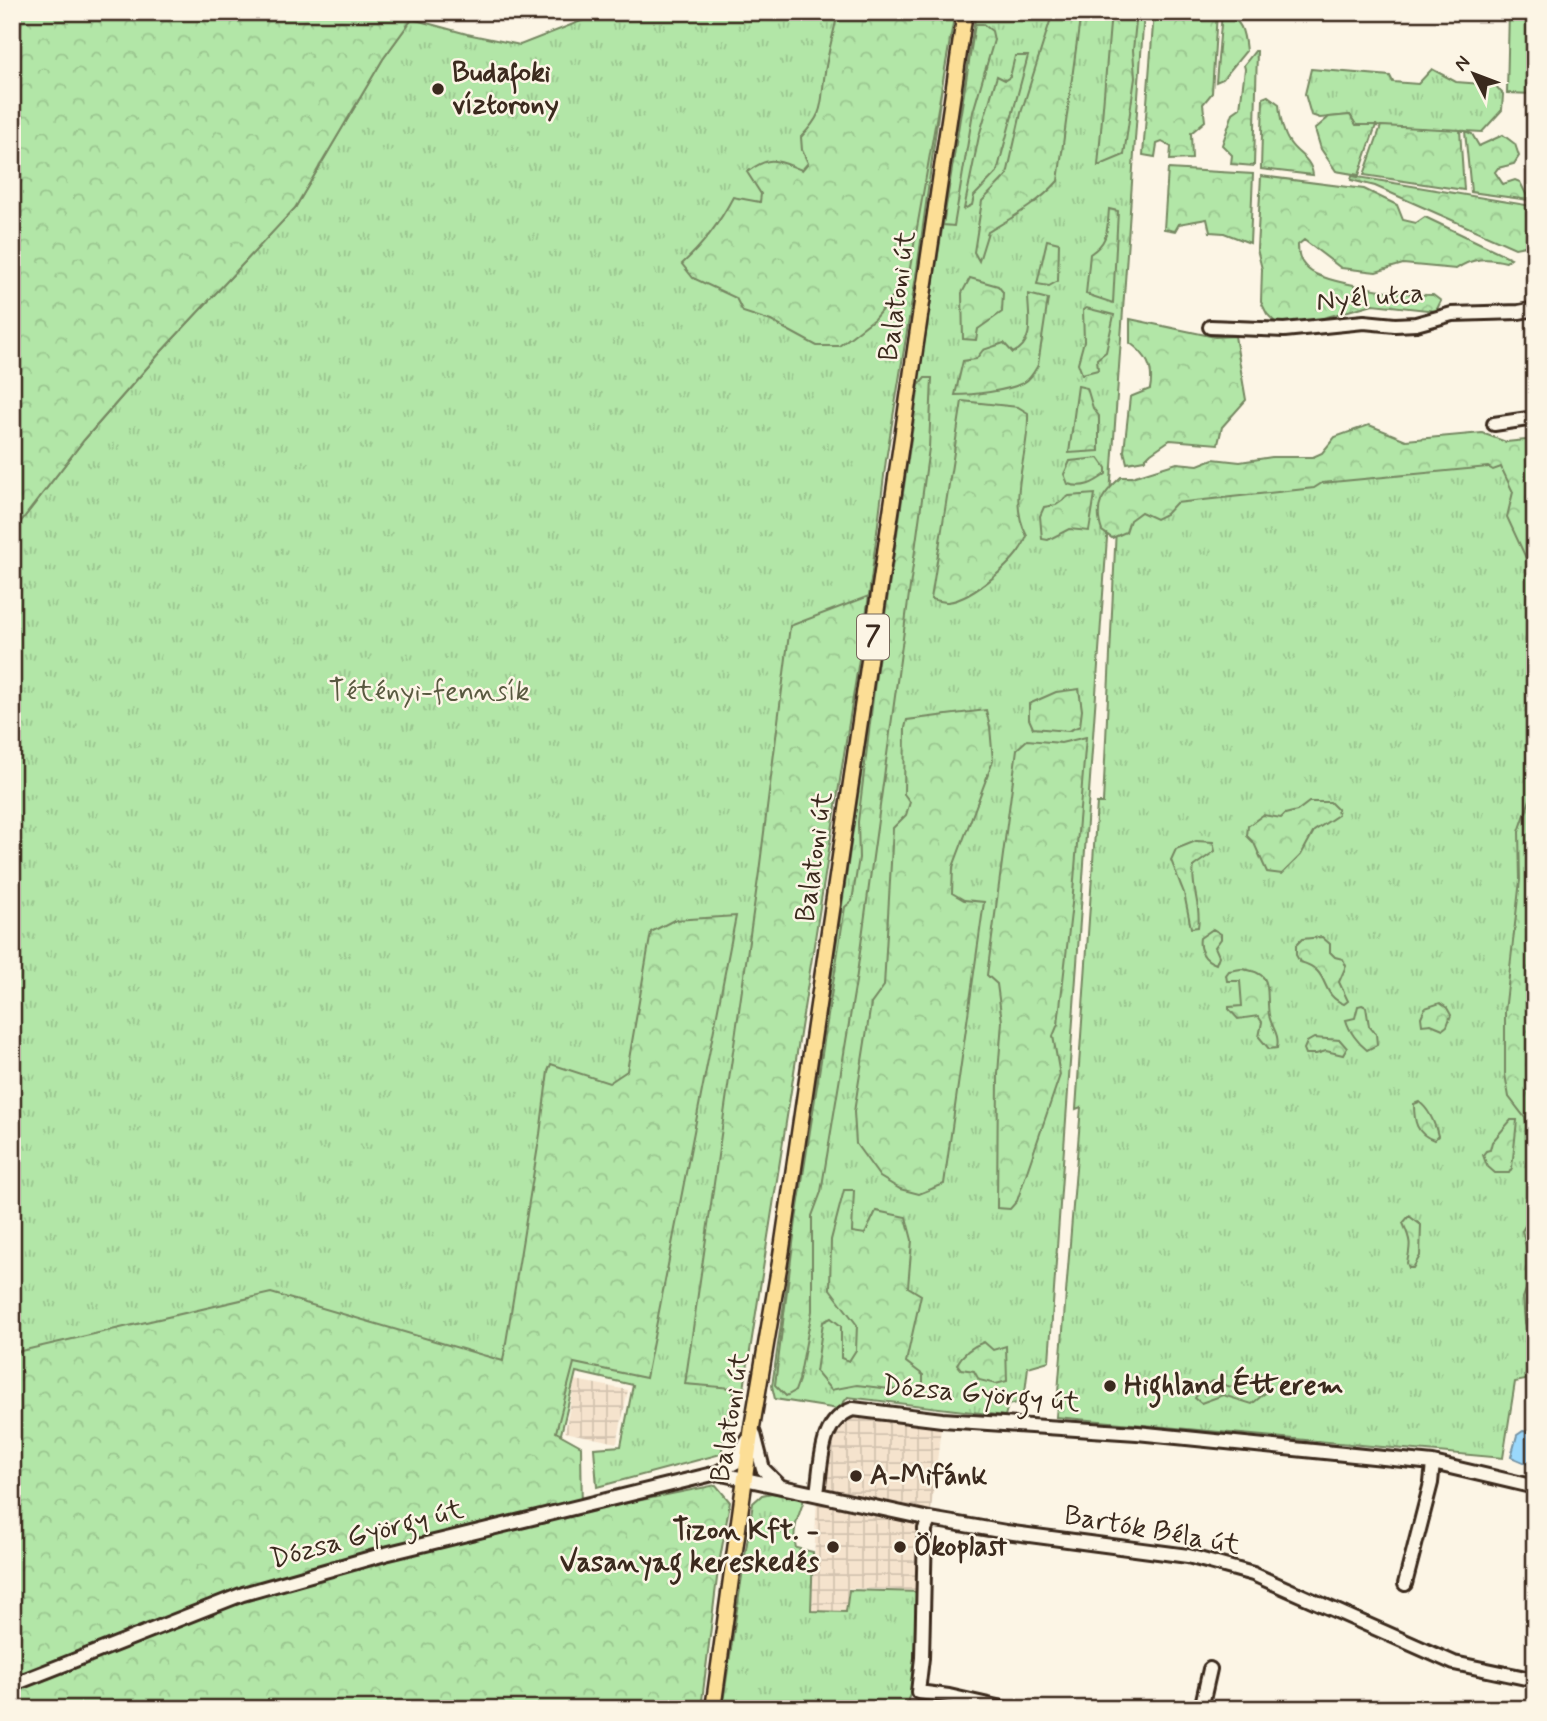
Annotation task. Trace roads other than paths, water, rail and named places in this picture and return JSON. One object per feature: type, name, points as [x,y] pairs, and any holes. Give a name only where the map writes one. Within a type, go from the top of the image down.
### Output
[{"type":"main road","name":"Balatoni út","points":[[713,1709],[752,1427],[782,1248],[965,12]]},
{"type":"street","name":"Nyél utca","points":[[1210,327],[1284,330],[1364,322],[1406,325],[1452,314],[1535,309]]},
{"type":"street","points":[[1494,424],[1535,418]]},
{"type":"street","name":"Dózsa György út","points":[[817,1493],[828,1430],[844,1412],[853,1409],[942,1420],[1136,1433],[1433,1463],[1535,1487]]},
{"type":"street","points":[[718,1473],[740,1457],[752,1427]]},
{"type":"street","points":[[752,1427],[756,1451],[763,1469],[779,1485]]},
{"type":"street","points":[[1405,1584],[1431,1483],[1433,1463]]},
{"type":"street","name":"Dózsa György út","points":[[12,1685],[243,1594],[385,1554],[718,1473],[746,1479]]},
{"type":"street","name":"Bartók Béla út","points":[[746,1479],[930,1519],[1188,1556],[1220,1563],[1253,1574],[1454,1663],[1535,1680]]},
{"type":"street","points":[[930,1519],[925,1529],[923,1634],[918,1692],[1006,1709]]},
{"type":"street","points":[[1201,1709],[1210,1669]]},
{"type":"water","points":[[1523,1431],[1535,1433],[1535,1467],[1511,1457],[1517,1435]]},
{"type":"place","name":"Budafoki víztorony","points":[[438,89]]},
{"type":"place","name":"Highland Étterem","points":[[1110,1386]]},
{"type":"place","name":"A-Mifánk","points":[[856,1476]]},
{"type":"place","name":"Tizon Kft. - Vasanyag kereskedés","points":[[833,1547]]},
{"type":"place","name":"Ökoplast","points":[[900,1547]]},
{"type":"park label","name":"Tétényi-fennsík","points":[[429,692]]}]
